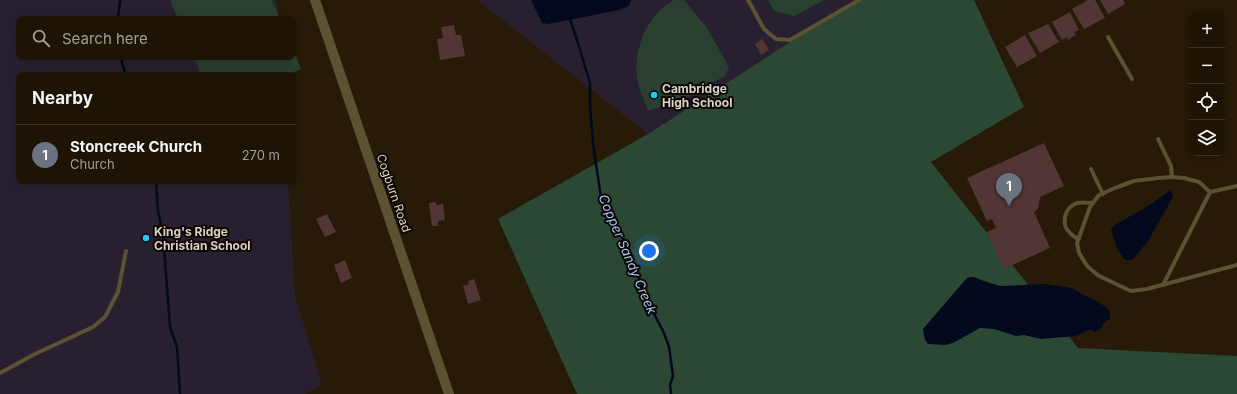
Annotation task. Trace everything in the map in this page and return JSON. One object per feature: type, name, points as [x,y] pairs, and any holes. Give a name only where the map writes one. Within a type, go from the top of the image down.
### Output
[{"type":"street","name":"Cogburn Road","points":[[315,0],[449,394]]},
{"type":"lane","points":[[748,0],[764,29],[776,39],[790,40],[859,0]]},
{"type":"lane","points":[[1108,37],[1132,79]]},
{"type":"lane","points":[[1158,139],[1171,166],[1172,177]]},
{"type":"lane","points":[[1091,169],[1103,194]]},
{"type":"lane","points":[[1210,192],[1199,182],[1184,178],[1172,177],[1134,182],[1099,195],[1090,207],[1077,243],[1079,253],[1087,266],[1099,276],[1131,291],[1163,285],[1237,265]]},
{"type":"lane","points":[[1210,192],[1237,186]]},
{"type":"lane","points":[[1163,285],[1210,192]]},
{"type":"lane","points":[[1079,239],[1070,234],[1066,228],[1064,221],[1067,212],[1072,206],[1078,203],[1093,203]]},
{"type":"lane","points":[[0,373],[35,354],[93,327],[105,318],[118,292],[126,251]]},
{"type":"shaded area","name":"King's Ridge Christian School","points":[[0,0],[276,0],[278,16],[16,16],[16,60],[280,60],[282,72],[16,72],[16,184],[288,184],[295,295],[322,385],[305,394],[0,394]]},
{"type":"shaded area","name":"Cambridge High School","points":[[477,0],[855,0],[648,134]]},
{"type":"green space","points":[[170,0],[272,0],[279,16],[177,16]]},
{"type":"green space","points":[[674,0],[684,0],[707,28],[729,67],[725,76],[688,96],[648,111],[638,82],[637,59],[639,47],[649,24],[664,6]]},
{"type":"green space","points":[[768,0],[824,0],[794,16],[774,11]]},
{"type":"green space","points":[[855,0],[974,0],[1024,107],[931,162],[1078,348],[1237,356],[1237,394],[577,394],[498,219],[648,134]]},
{"type":"green space","points":[[296,56],[301,69],[294,72],[200,72],[195,60],[296,60]]},
{"type":"water","points":[[531,0],[631,0],[629,6],[619,10],[548,24],[542,23]]},
{"type":"water","points":[[1171,190],[1173,197],[1148,241],[1132,260],[1125,260],[1117,249],[1111,230],[1115,225],[1148,206]]},
{"type":"water","points":[[969,277],[974,277],[1000,286],[1044,284],[1072,288],[1099,302],[1108,309],[1110,318],[1103,324],[1101,329],[1094,332],[1091,329],[1076,336],[1041,339],[1024,335],[1016,336],[994,329],[980,328],[953,343],[945,345],[928,344],[925,340],[923,329]]},
{"type":"building","points":[[1088,0],[1095,0],[1105,18],[1084,29],[1072,9]]},
{"type":"building","points":[[1100,0],[1123,0],[1125,4],[1108,14]]},
{"type":"building","points":[[1070,12],[1079,30],[1074,32],[1076,35],[1068,40],[1067,37],[1062,40],[1052,22]]},
{"type":"building","points":[[1048,24],[1059,42],[1040,53],[1028,33]]},
{"type":"building","points":[[454,25],[456,35],[461,35],[465,56],[440,60],[437,39],[443,38],[441,27]]},
{"type":"building","points":[[1025,35],[1037,56],[1017,67],[1005,47]]},
{"type":"building","points":[[762,39],[769,50],[761,55],[755,44]]},
{"type":"building","points":[[1044,143],[1064,186],[1040,197],[1038,209],[1034,212],[1050,248],[1004,269],[987,232],[996,228],[992,219],[987,221],[967,178]]},
{"type":"building","points":[[436,202],[436,205],[443,204],[445,220],[438,221],[438,226],[432,226],[429,203]]},
{"type":"building","points":[[327,214],[336,232],[325,237],[316,219]]},
{"type":"building","points":[[345,260],[352,278],[341,283],[334,265]]},
{"type":"building","points":[[474,279],[481,300],[468,304],[463,286],[469,284],[468,281]]},
{"type":"waterway","points":[[118,16],[120,0]]},
{"type":"waterway","name":"Copper Sandy Creek","points":[[570,19],[590,83],[593,144],[601,197],[624,240],[648,302],[664,333],[669,347],[673,376],[670,385],[671,394]]},
{"type":"waterway","points":[[122,60],[125,72]]},
{"type":"waterway","points":[[156,184],[158,211],[163,234],[170,327],[177,347],[180,394]]},
{"type":"place","name":"Cambridge High School","points":[[654,95]]},
{"type":"place","name":"Stoncreek Church","points":[[1009,206]]},
{"type":"place","name":"King's Ridge Christian School","points":[[146,238]]}]
